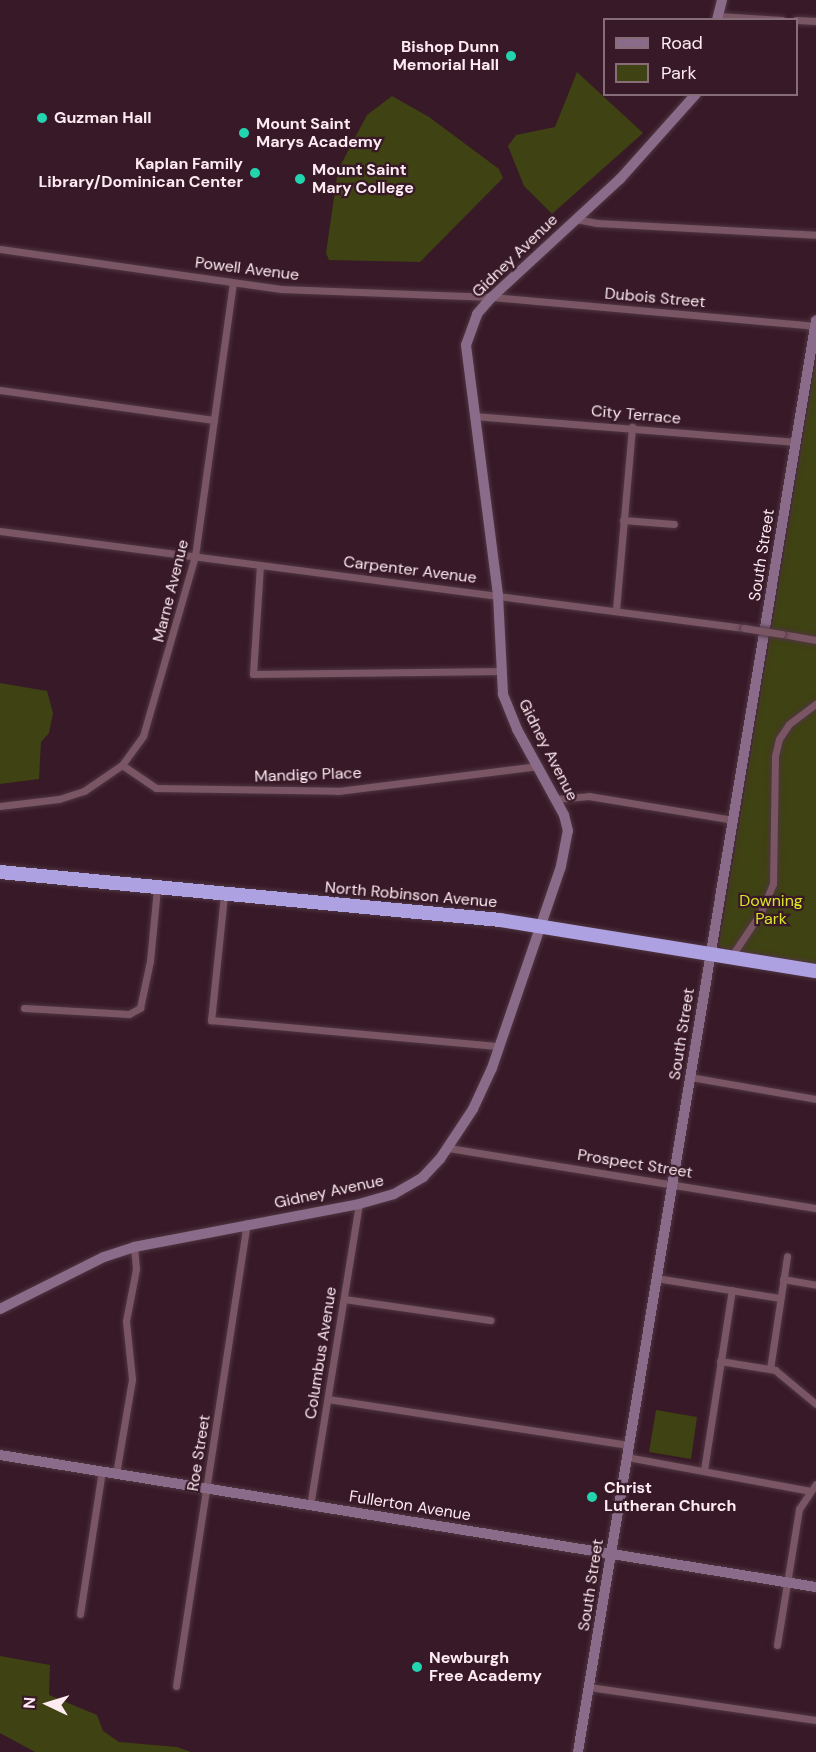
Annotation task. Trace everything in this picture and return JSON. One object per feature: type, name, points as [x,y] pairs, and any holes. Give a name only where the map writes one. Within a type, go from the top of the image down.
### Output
[{"type":"highway","name":"North Robinson Avenue","points":[[0,872],[540,926],[816,971]]},
{"type":"street","points":[[717,18],[722,0]]},
{"type":"street","points":[[798,20],[816,21]]},
{"type":"street","name":"Gidney Avenue","points":[[0,1309],[104,1257],[134,1247],[247,1223],[359,1204],[410,1186],[449,1148],[473,1109],[499,1046],[566,846],[568,831],[556,799],[510,714],[501,671],[498,595],[466,345],[477,314],[492,297],[657,141],[694,96]]},
{"type":"street","points":[[576,218],[597,224],[816,235]]},
{"type":"street","name":"Powell Avenue","points":[[0,249],[281,289],[492,297]]},
{"type":"street","name":"Marne Avenue","points":[[0,806],[59,799],[104,780],[122,765],[143,736],[195,556],[233,283]]},
{"type":"street","name":"Dubois Street","points":[[492,297],[816,326]]},
{"type":"street","name":"South Street","points":[[578,1752],[816,321]]},
{"type":"street","points":[[0,390],[214,420]]},
{"type":"street","name":"City Terrace","points":[[474,416],[796,442]]},
{"type":"street","points":[[616,610],[632,427]]},
{"type":"street","points":[[623,520],[674,524]]},
{"type":"street","name":"Carpenter Avenue","points":[[0,531],[616,610],[816,640]]},
{"type":"street","points":[[260,565],[253,674],[501,671]]},
{"type":"street","points":[[730,957],[761,912],[773,884],[775,756],[779,739],[789,724],[816,704]]},
{"type":"street","name":"Mandigo Place","points":[[122,765],[156,788],[338,791],[538,766]]},
{"type":"street","points":[[556,799],[589,796],[734,820]]},
{"type":"street","points":[[24,1008],[129,1014],[140,1008],[150,961],[157,888]]},
{"type":"street","points":[[224,895],[211,1020],[499,1046]]},
{"type":"street","points":[[690,1077],[816,1099]]},
{"type":"street","name":"Prospect Street","points":[[449,1148],[816,1208]]},
{"type":"street","name":"Columbus Avenue","points":[[310,1506],[359,1204]]},
{"type":"street","name":"Roe Street","points":[[176,1686],[247,1223]]},
{"type":"street","points":[[116,1474],[132,1379],[126,1321],[136,1269],[134,1247]]},
{"type":"street","points":[[770,1369],[787,1256]]},
{"type":"street","points":[[656,1278],[780,1298]]},
{"type":"street","points":[[783,1279],[816,1285]]},
{"type":"street","points":[[704,1470],[732,1290]]},
{"type":"street","points":[[344,1299],[490,1320]]},
{"type":"street","points":[[720,1361],[770,1369],[816,1404]]},
{"type":"street","points":[[327,1399],[628,1451],[704,1470],[810,1491]]},
{"type":"street","name":"Fullerton Avenue","points":[[0,1455],[816,1587]]},
{"type":"street","points":[[80,1614],[102,1472]]},
{"type":"street","points":[[777,1646],[799,1509],[816,1484]]},
{"type":"street","points":[[589,1687],[816,1720]]},
{"type":"green space","points":[[577,72],[643,133],[552,214],[524,186],[508,146],[516,135],[555,127]]},
{"type":"green space","points":[[392,96],[429,117],[499,169],[503,178],[420,262],[329,260],[326,253],[338,170],[367,115]]},
{"type":"green space","name":"Downing Park","points":[[816,359],[816,964],[722,949],[719,945]]},
{"type":"green space","points":[[0,683],[47,691],[53,713],[49,733],[41,742],[39,779],[0,784]]},
{"type":"green space","points":[[656,1410],[697,1417],[691,1459],[649,1452]]},
{"type":"green space","points":[[0,1656],[50,1665],[49,1695],[97,1715],[103,1731],[119,1742],[177,1747],[191,1752],[35,1752],[0,1733]]},
{"type":"place","name":"Bishop Dunn Memorial Hall","points":[[511,56]]},
{"type":"place","name":"Guzman Hall","points":[[42,118]]},
{"type":"place","name":"Mount Saint Marys Academy","points":[[244,133]]},
{"type":"place","name":"Kaplan Family Library/Dominican Center","points":[[255,173]]},
{"type":"place","name":"Mount Saint Mary College","points":[[300,179]]},
{"type":"place","name":"Christ Lutheran Church","points":[[592,1497]]},
{"type":"place","name":"Newburgh Free Academy","points":[[417,1667]]}]
